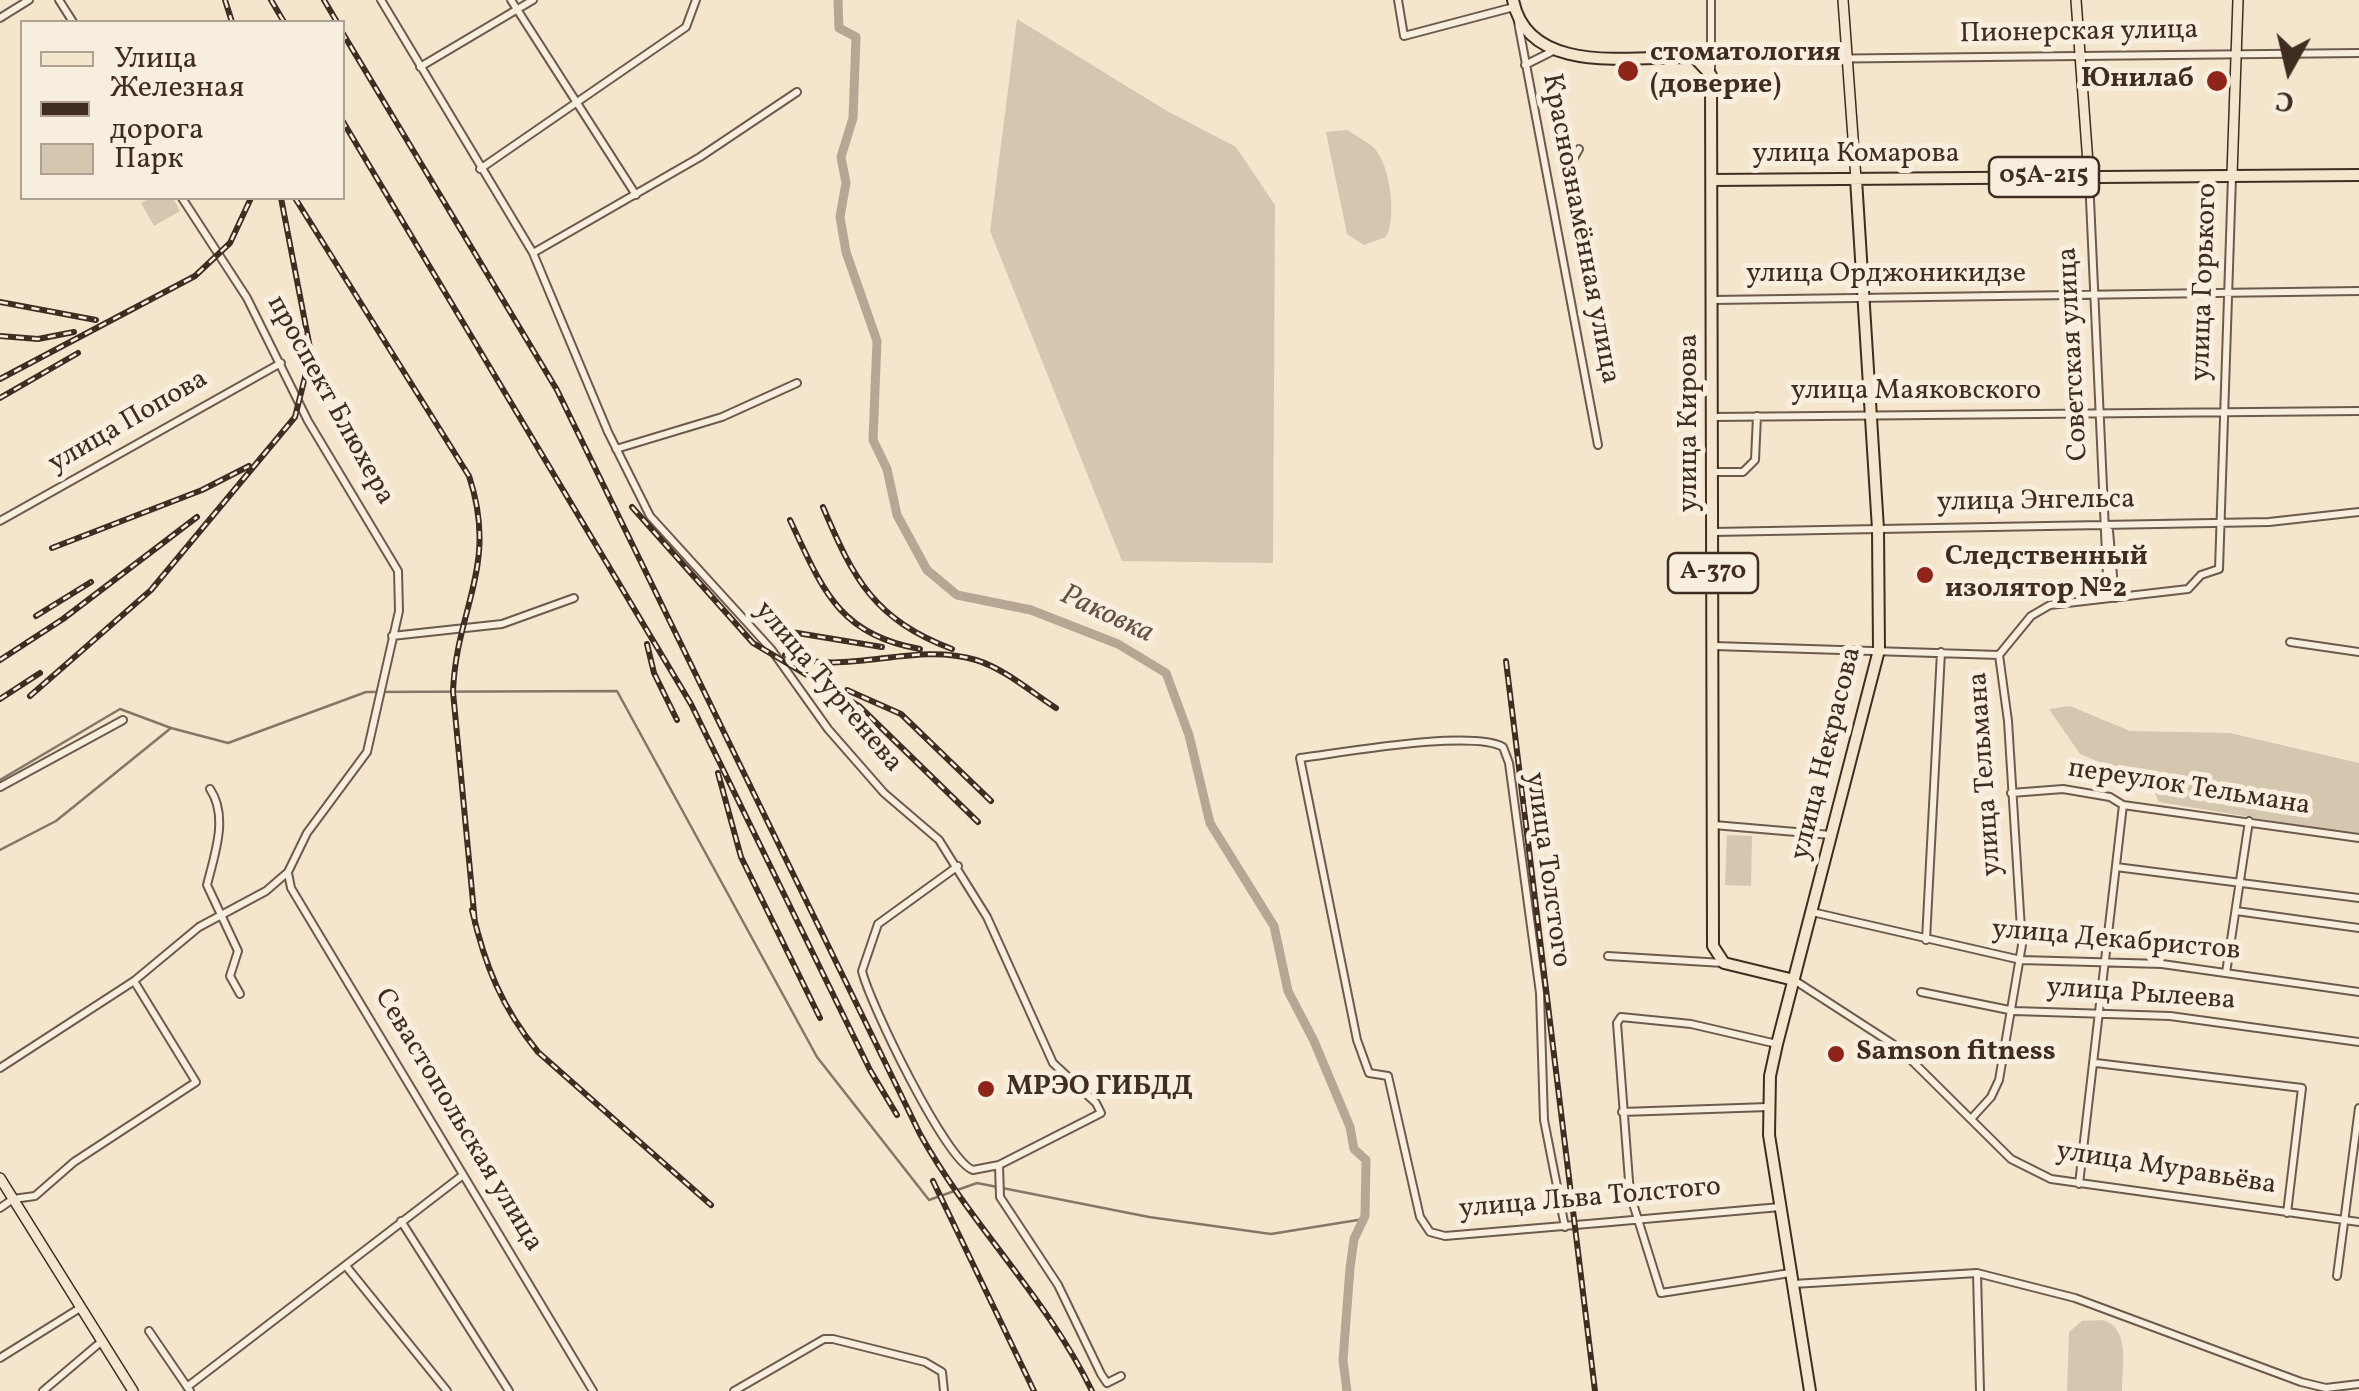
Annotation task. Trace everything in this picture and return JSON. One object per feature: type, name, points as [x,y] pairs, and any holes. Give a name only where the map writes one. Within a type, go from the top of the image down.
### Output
[{"type":"highway","name":"Краснознамённая улица","points":[[1514,4],[1517,21],[1526,34],[1552,51]]},
{"type":"highway","points":[[1552,51],[1694,56],[1711,75]]},
{"type":"highway","name":"улица Кирова","points":[[1711,75],[1714,946],[1724,963]]},
{"type":"highway","name":"улица Комарова","points":[[1712,180],[2359,175]]},
{"type":"highway","name":"улица Некрасова","points":[[1810,1391],[1768,1106],[1777,1044],[1879,650],[1878,529],[1856,180]]},
{"type":"highway","points":[[1724,963],[1794,980]]},
{"type":"main road","name":"улица Некрасова","points":[[1843,0],[1856,180]]},
{"type":"main road","name":"Советская улица","points":[[2076,0],[2089,177]]},
{"type":"main road","name":"улица Горького","points":[[2232,175],[2238,0]]},
{"type":"main road","points":[[0,1178],[132,1391]]},
{"type":"street","points":[[0,18],[30,0]]},
{"type":"street","name":"улица Тургенева","points":[[381,0],[533,254],[616,449],[650,516],[771,649],[828,729],[884,793],[929,829],[950,855],[987,917],[1046,1052],[1101,1114],[999,1165]]},
{"type":"street","points":[[511,0],[636,196]]},
{"type":"street","points":[[420,67],[533,0]]},
{"type":"street","points":[[1398,0],[1404,36],[1514,4]]},
{"type":"street","name":"улица Кирова","points":[[1711,75],[1712,0]]},
{"type":"street","points":[[480,169],[686,26],[696,4]]},
{"type":"street","name":"Краснознамённая улица","points":[[1517,21],[1598,445]]},
{"type":"street","points":[[1525,65],[1552,51]]},
{"type":"street","name":"Пионерская улица","points":[[1800,59],[2359,53]]},
{"type":"street","points":[[1694,56],[1756,58]]},
{"type":"street","points":[[533,254],[636,196],[797,92]]},
{"type":"street","points":[[1567,170],[1579,149]]},
{"type":"street","name":"улица Горького","points":[[2112,598],[2188,589],[2200,576],[2221,566],[2232,175]]},
{"type":"street","name":"Советская улица","points":[[2089,177],[2112,598]]},
{"type":"street","name":"проспект Блюхера","points":[[183,200],[220,254],[281,363],[308,421],[398,571],[399,611],[367,752],[308,833],[288,872]]},
{"type":"street","name":"улица Орджоникидзе","points":[[1714,300],[2359,291]]},
{"type":"street","name":"улица Попова","points":[[0,521],[281,363]]},
{"type":"street","points":[[616,449],[722,417],[797,383]]},
{"type":"street","name":"улица Маяковского","points":[[1712,418],[2359,411]]},
{"type":"street","points":[[1712,472],[1743,472],[1755,460],[1756,416]]},
{"type":"street","name":"улица Энгельса","points":[[1714,532],[2269,522],[2359,512]]},
{"type":"street","points":[[392,636],[502,624],[574,598]]},
{"type":"street","points":[[1714,646],[1999,654],[2031,616],[2045,607],[2112,598]]},
{"type":"street","points":[[2290,642],[2359,652]]},
{"type":"street","points":[[1926,940],[1941,652]]},
{"type":"street","name":"улица Тельмана","points":[[1971,1119],[1991,1097],[1999,1080],[2021,960],[1999,654]]},
{"type":"street","points":[[0,787],[123,720]]},
{"type":"street","name":"улица Толстого","points":[[1300,758],[1423,743],[1490,741],[1503,747],[1538,973],[1543,1108],[1565,1227]]},
{"type":"street","name":"улица Льва Толстого","points":[[1300,758],[1357,1040],[1369,1074],[1388,1076],[1424,1224],[1430,1232],[1445,1236],[1565,1227],[1636,1216],[1781,1207]]},
{"type":"street","points":[[210,789],[217,804],[218,846],[207,885],[238,951],[230,976],[240,994]]},
{"type":"street","name":"переулок Тельмана","points":[[2011,793],[2089,792],[2123,805],[2359,838]]},
{"type":"street","points":[[2079,1184],[2123,805]]},
{"type":"street","points":[[2226,974],[2250,821]]},
{"type":"street","points":[[1714,825],[1831,835]]},
{"type":"street","points":[[958,866],[878,924],[862,972],[920,1098],[956,1159],[973,1170],[999,1165],[1000,1197],[1085,1333],[1100,1374],[1107,1383],[1121,1376]]},
{"type":"street","points":[[2116,866],[2359,898]]},
{"type":"street","points":[[0,1068],[134,982],[174,946],[220,914],[266,891],[288,872]]},
{"type":"street","name":"Севастопольская улица","points":[[288,872],[292,888],[593,1391]]},
{"type":"street","points":[[2236,911],[2359,928]]},
{"type":"street","name":"улица Декабристов","points":[[1812,912],[2021,960],[2104,961],[2359,992]]},
{"type":"street","points":[[1608,956],[1724,963]]},
{"type":"street","name":"улица Муравьёва","points":[[1794,980],[1898,1048],[2011,1159],[2051,1178],[2359,1222]]},
{"type":"street","points":[[0,1208],[13,1198],[24,1201],[34,1196],[74,1162],[196,1082],[134,982]]},
{"type":"street","name":"улица Рылеева","points":[[1921,992],[2014,1011],[2102,1011],[2359,1042]]},
{"type":"street","points":[[1777,1044],[1725,1030],[1621,1017],[1617,1023],[1622,1112],[1636,1216],[1662,1293],[1792,1278],[1978,1273],[2075,1298],[2301,1382],[2326,1388],[2359,1384]]},
{"type":"street","points":[[2096,1063],[2302,1088],[2286,1212]]},
{"type":"street","points":[[1622,1112],[1768,1106]]},
{"type":"street","points":[[2337,1276],[2359,1108]]},
{"type":"street","points":[[149,1331],[189,1389],[462,1174]]},
{"type":"street","points":[[401,1221],[509,1391]]},
{"type":"street","points":[[346,1266],[447,1391]]},
{"type":"street","points":[[1978,1273],[1980,1391]]},
{"type":"street","points":[[0,1358],[80,1308]]},
{"type":"street","points":[[734,1391],[824,1340],[833,1339],[925,1362],[942,1372],[944,1391]]},
{"type":"street","points":[[42,1391],[102,1341]]},
{"type":"green space","points":[[1017,19],[1167,111],[1236,147],[1275,205],[1273,563],[1122,561],[990,231]]},
{"type":"green space","points":[[1347,130],[1375,149],[1385,167],[1390,192],[1391,217],[1386,237],[1364,245],[1347,234],[1326,132]]},
{"type":"green space","points":[[174,200],[180,211],[154,226],[141,203]]},
{"type":"green space","points":[[2070,706],[2130,731],[2230,733],[2359,763],[2359,835],[2159,802],[2150,783],[2080,754],[2049,709]]},
{"type":"green space","points":[[1727,835],[1752,836],[1751,886],[1725,885]]},
{"type":"green space","points":[[2102,1320],[2111,1324],[2121,1339],[2122,1391],[2067,1391],[2069,1332],[2082,1321]]},
{"type":"waterway","name":"Раковка","points":[[838,0],[839,28],[856,37],[853,118],[841,157],[846,183],[840,217],[846,252],[877,341],[873,440],[887,469],[897,515],[927,570],[957,595],[1031,610],[1118,644],[1166,673],[1189,735],[1210,823],[1274,926],[1288,991],[1350,1127],[1354,1149],[1366,1160],[1365,1216],[1354,1239],[1350,1268],[1343,1360],[1347,1391]]},
{"type":"waterway","points":[[0,850],[56,821],[171,728],[228,743],[366,692],[617,691],[817,1057],[929,1200],[977,1183],[1149,1217],[1271,1234],[1364,1219]]},
{"type":"waterway","points":[[0,780],[120,709],[171,728]]},
{"type":"railway","points":[[225,0],[231,20]]},
{"type":"railway","points":[[271,0],[283,20]]},
{"type":"railway","points":[[324,0],[336,20]]},
{"type":"railway","points":[[345,37],[557,390],[920,1134],[1053,1324],[1092,1391]]},
{"type":"railway","points":[[345,125],[691,704],[870,1070],[897,1115]]},
{"type":"railway","points":[[0,379],[195,276],[230,243],[250,200]]},
{"type":"railway","points":[[30,696],[151,590],[295,417],[311,353],[281,200]]},
{"type":"railway","points":[[296,200],[469,476],[477,508],[478,562],[453,692],[475,923]]},
{"type":"railway","points":[[0,302],[96,320]]},
{"type":"railway","points":[[0,336],[38,339],[74,332]]},
{"type":"railway","points":[[0,398],[78,353]]},
{"type":"railway","points":[[52,548],[202,490],[249,466]]},
{"type":"railway","points":[[632,507],[753,643],[859,706],[978,822]]},
{"type":"railway","points":[[823,507],[845,556],[870,594],[903,624],[952,649]]},
{"type":"railway","points":[[0,660],[63,619],[197,517]]},
{"type":"railway","points":[[790,520],[824,587],[851,620],[892,642],[920,649]]},
{"type":"railway","points":[[36,616],[91,582]]},
{"type":"railway","points":[[759,614],[785,631],[882,647]]},
{"type":"railway","points":[[647,644],[654,673],[677,720]]},
{"type":"railway","points":[[785,655],[832,662],[952,655],[997,669],[1056,708]]},
{"type":"railway","points":[[1506,661],[1595,1391]]},
{"type":"railway","points":[[0,699],[40,673]]},
{"type":"railway","points":[[847,690],[901,714],[991,801]]},
{"type":"railway","points":[[718,773],[741,857],[820,1018]]},
{"type":"railway","points":[[472,910],[496,986],[538,1052],[711,1205]]},
{"type":"railway","points":[[933,1181],[1034,1391]]},
{"type":"place","name":"стоматология (доверие)","points":[[1628,71]]},
{"type":"place","name":"Юнилаб","points":[[2217,81]]},
{"type":"place","name":"Следственный изолятор №2","points":[[1925,575]]},
{"type":"place","name":"Samson fitness","points":[[1836,1054]]},
{"type":"place","name":"МРЭО ГИБДД","points":[[986,1089]]}]
